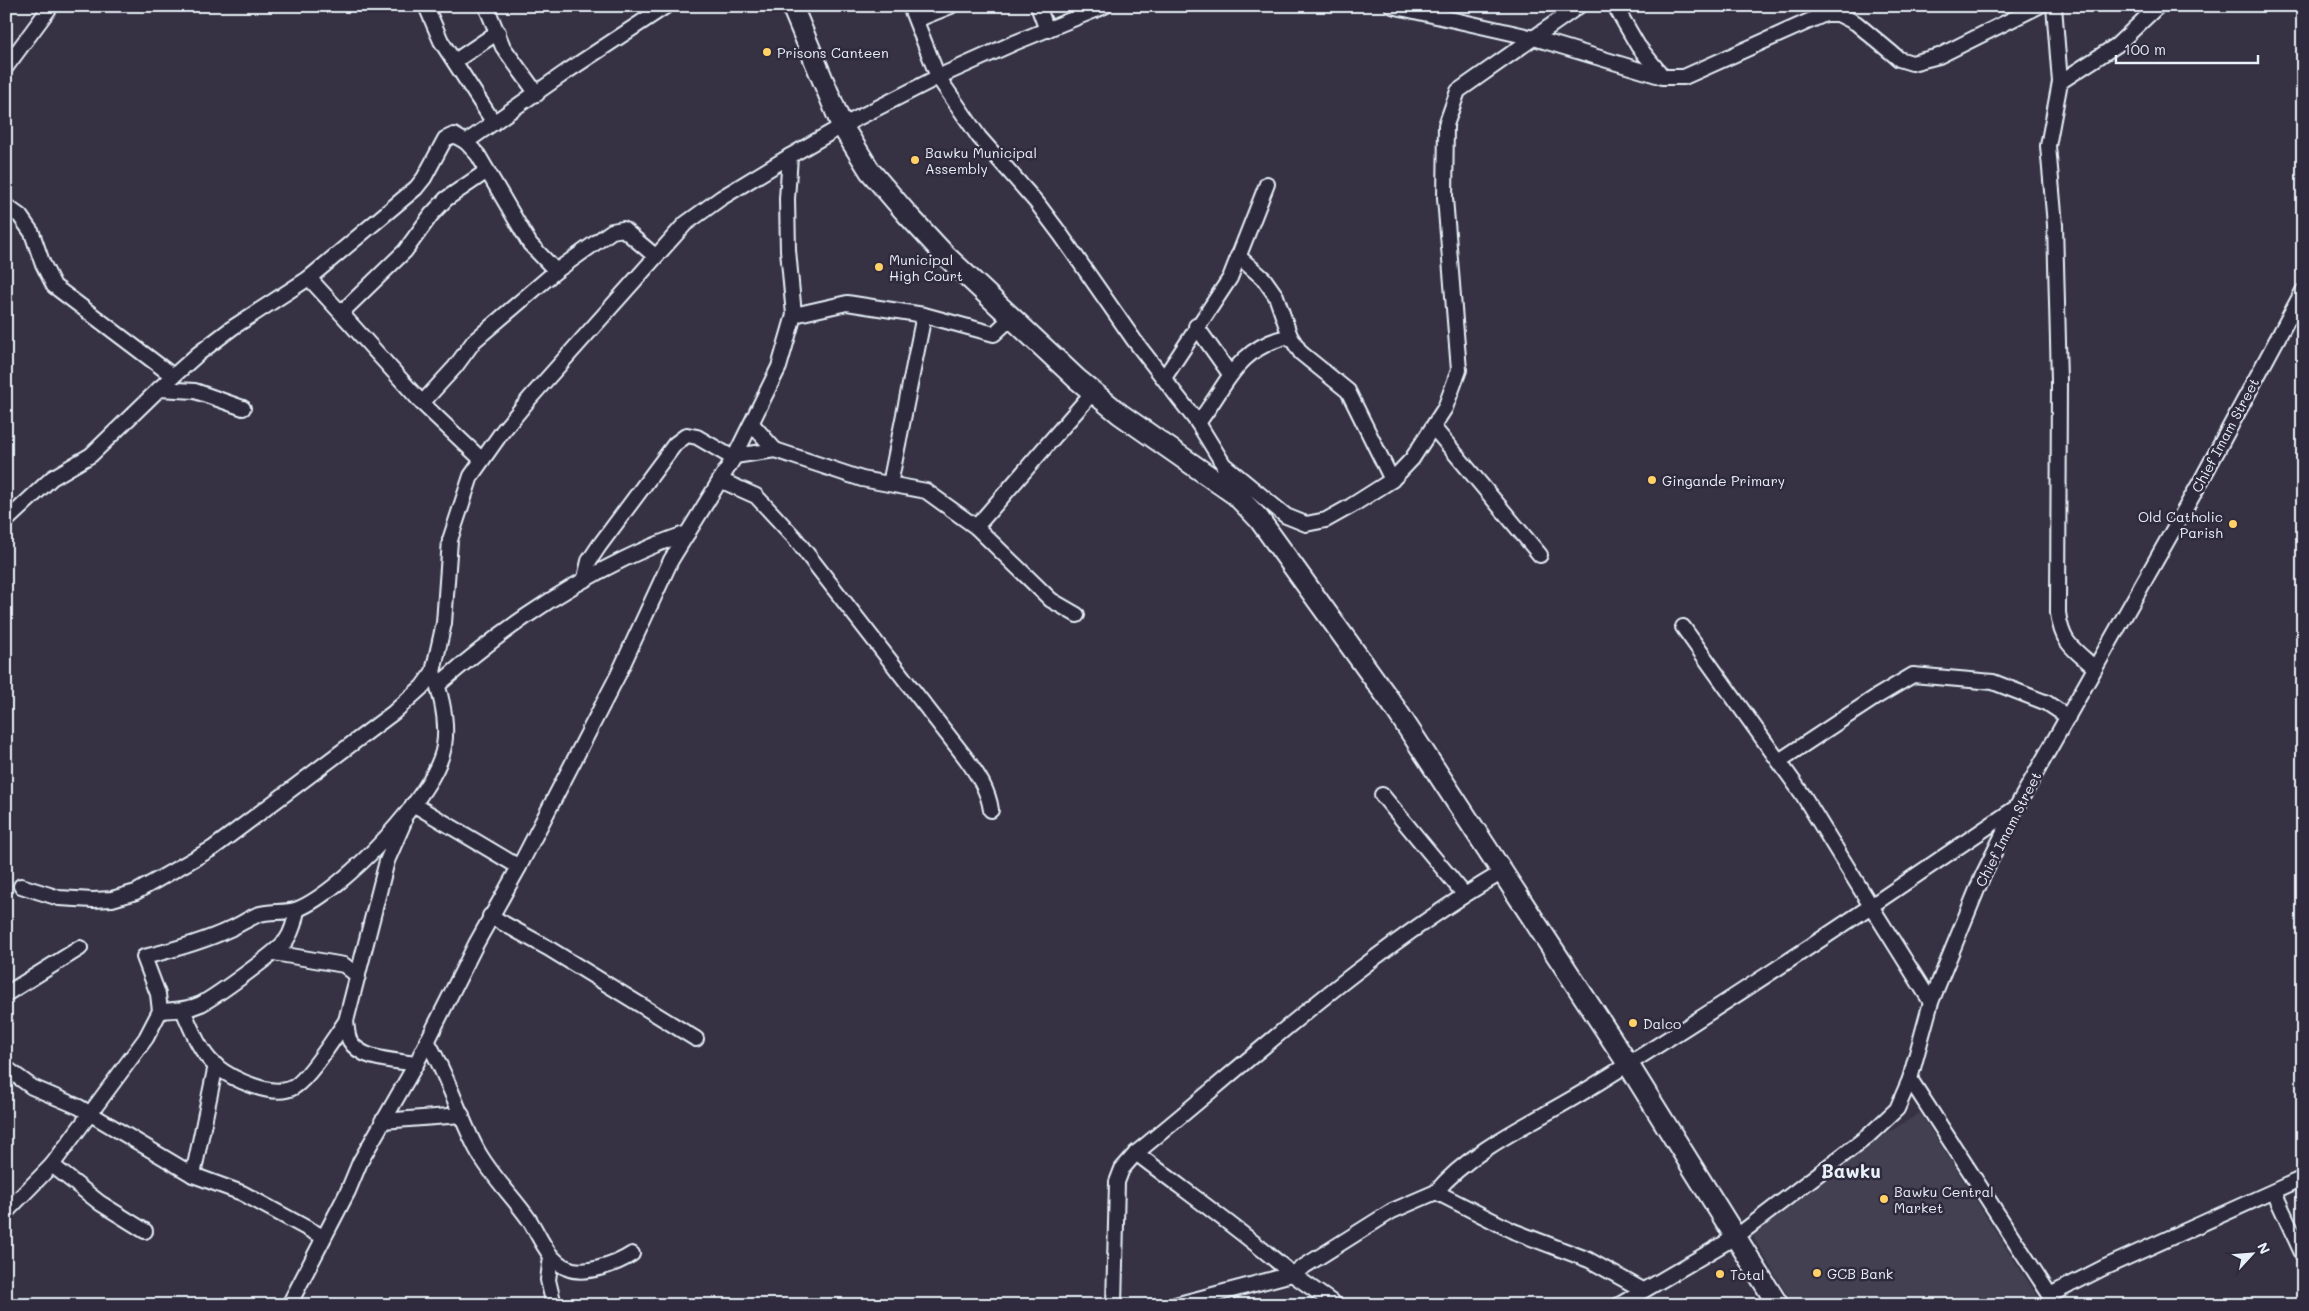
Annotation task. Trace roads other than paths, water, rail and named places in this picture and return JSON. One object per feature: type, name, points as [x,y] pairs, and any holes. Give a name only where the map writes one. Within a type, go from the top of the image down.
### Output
[{"type":"highway","points":[[792,6],[842,126],[870,171],[906,213],[945,255],[1093,392],[1236,495],[1259,519],[1393,705],[1628,1064],[1738,1236],[1778,1305]]},
{"type":"street","points":[[6,67],[50,6]]},
{"type":"street","points":[[426,6],[441,41],[494,123]]},
{"type":"street","points":[[486,6],[503,47],[536,94]]},
{"type":"street","points":[[466,142],[566,72],[666,6]]},
{"type":"street","points":[[910,6],[938,77],[979,137],[1047,216],[1198,423],[1222,462],[1236,495]]},
{"type":"street","points":[[916,20],[951,6]]},
{"type":"street","points":[[1038,6],[1047,30]]},
{"type":"street","points":[[183,1010],[192,1030],[216,1066],[253,1086],[266,1090],[291,1089],[297,1086],[346,1022],[386,860],[411,808],[434,774],[444,748],[445,730],[435,679],[444,623],[450,540],[471,476],[502,432],[530,398],[611,309],[655,256],[685,224],[722,198],[842,126],[938,77],[1105,6]]},
{"type":"street","points":[[1392,6],[1534,38],[1663,77],[1684,77],[1825,14],[1838,14],[1856,23],[1899,59],[1912,63],[1939,56],[2039,6]]},
{"type":"street","points":[[1222,462],[1286,516],[1306,524],[1326,520],[1392,480],[1412,460],[1445,408],[1459,370],[1445,198],[1446,125],[1458,91],[1579,6]]},
{"type":"street","points":[[1615,6],[1638,46],[1663,77]]},
{"type":"street","points":[[2054,6],[2060,82],[2048,146],[2055,225],[2059,380],[2058,613],[2060,631],[2068,644],[2094,666]]},
{"type":"street","points":[[2060,82],[2117,45],[2158,6]]},
{"type":"street","points":[[455,61],[498,32]]},
{"type":"street","points":[[6,521],[52,478],[91,455],[173,376],[232,328],[309,278],[416,188],[424,178],[445,139],[454,136],[466,142],[478,155],[530,244],[556,272]]},
{"type":"street","points":[[289,1305],[348,1191],[360,1162],[416,1064],[490,916],[519,867],[618,675],[671,560],[734,457],[779,367],[794,315],[788,250],[787,199],[790,156]]},
{"type":"street","points":[[341,313],[405,251],[431,215],[446,199],[487,170]]},
{"type":"street","points":[[1164,378],[1196,326],[1222,294],[1267,184]]},
{"type":"street","points":[[6,206],[20,216],[32,233],[42,262],[54,286],[173,376]]},
{"type":"street","points":[[422,404],[455,367],[474,341],[556,272],[617,229],[628,233],[655,256]]},
{"type":"street","points":[[1238,256],[1264,279],[1276,296],[1290,336],[1302,353],[1348,391],[1392,480]]},
{"type":"street","points":[[309,278],[422,404],[482,460]]},
{"type":"street","name":"Chief Imam Street","points":[[1619,1305],[1738,1236],[1872,1133],[1897,1109],[1910,1079],[1931,1002],[1982,875],[2016,808],[2068,717],[2094,666],[2202,479],[2303,291]]},
{"type":"street","points":[[794,315],[847,303],[924,315],[994,334],[1011,318]]},
{"type":"street","points":[[890,484],[924,315]]},
{"type":"street","points":[[1196,326],[1230,374]]},
{"type":"street","points":[[1198,423],[1230,374],[1248,354],[1274,339],[1290,336]]},
{"type":"street","points":[[159,389],[195,391],[243,408]]},
{"type":"street","points":[[976,527],[995,508],[1093,392]]},
{"type":"street","points":[[752,424],[775,450]]},
{"type":"street","points":[[1433,427],[1540,554]]},
{"type":"street","points":[[585,578],[589,561],[599,546],[675,444],[687,435],[697,437],[734,457],[775,450],[862,479],[926,491],[976,527],[1051,600],[1077,615]]},
{"type":"street","points":[[720,480],[756,496],[794,537],[965,757],[984,784],[991,810]]},
{"type":"street","points":[[21,886],[59,898],[93,900],[112,899],[136,892],[214,848],[272,806],[393,712],[422,687],[585,578],[645,548],[688,533]]},
{"type":"street","points":[[1683,627],[1803,795],[1931,1002]]},
{"type":"street","points":[[1779,760],[1876,697],[1913,676],[1993,682],[2047,703],[2068,717]]},
{"type":"street","points":[[1382,795],[1464,894]]},
{"type":"street","points":[[411,808],[519,867]]},
{"type":"street","points":[[6,1212],[52,1165],[146,1038],[160,1011],[158,994],[144,957],[187,946],[230,930],[258,914],[297,910],[327,893],[344,880],[411,808]]},
{"type":"street","points":[[1175,1305],[1292,1274],[1392,1211],[1436,1192],[1450,1178],[1475,1159],[1628,1064],[1871,906],[2016,808]]},
{"type":"street","points":[[1114,1305],[1117,1182],[1122,1169],[1136,1153],[1352,975],[1433,914],[1501,872]]},
{"type":"street","points":[[160,1011],[183,1010],[208,1000],[274,953],[286,940],[294,925],[297,910]]},
{"type":"street","points":[[490,916],[548,948],[696,1039]]},
{"type":"street","points":[[6,994],[80,948]]},
{"type":"street","points":[[274,953],[344,965],[358,976]]},
{"type":"street","points":[[346,1022],[348,1039],[357,1050],[370,1056],[416,1064]]},
{"type":"street","points":[[426,1041],[436,1057],[476,1148],[508,1194],[520,1207],[551,1257],[567,1268],[580,1270],[620,1262],[632,1254]]},
{"type":"street","points":[[193,1175],[216,1066]]},
{"type":"street","points":[[6,1068],[32,1087],[91,1114],[193,1175],[242,1193],[324,1237]]},
{"type":"street","points":[[1910,1079],[2054,1300],[2103,1268],[2303,1178]]},
{"type":"street","points":[[382,1121],[462,1115]]},
{"type":"street","points":[[1136,1153],[1225,1221],[1251,1238],[1292,1274],[1336,1305]]},
{"type":"street","points":[[52,1165],[100,1203],[145,1231]]},
{"type":"street","points":[[1436,1192],[1513,1231],[1589,1260],[1643,1290]]},
{"type":"street","points":[[2274,1192],[2303,1255]]},
{"type":"street","points":[[551,1257],[548,1280],[554,1305]]},
{"type":"place","name":"Prisons Canteen","points":[[767,52]]},
{"type":"place","name":"Bawku Municipal Assembly","points":[[915,160]]},
{"type":"place","name":"Municipal High Court","points":[[879,267]]},
{"type":"place","name":"Gingande Primary","points":[[1652,480]]},
{"type":"place","name":"Old Catholic Parish","points":[[2233,524]]},
{"type":"place","name":"Dalco","points":[[1633,1023]]},
{"type":"place","name":"Bawku Central Market","points":[[1884,1199]]},
{"type":"place","name":"GCB Bank","points":[[1817,1273]]},
{"type":"place","name":"Total","points":[[1720,1274]]},
{"type":"district","name":"Bawku","points":[[1851,1170]]}]
